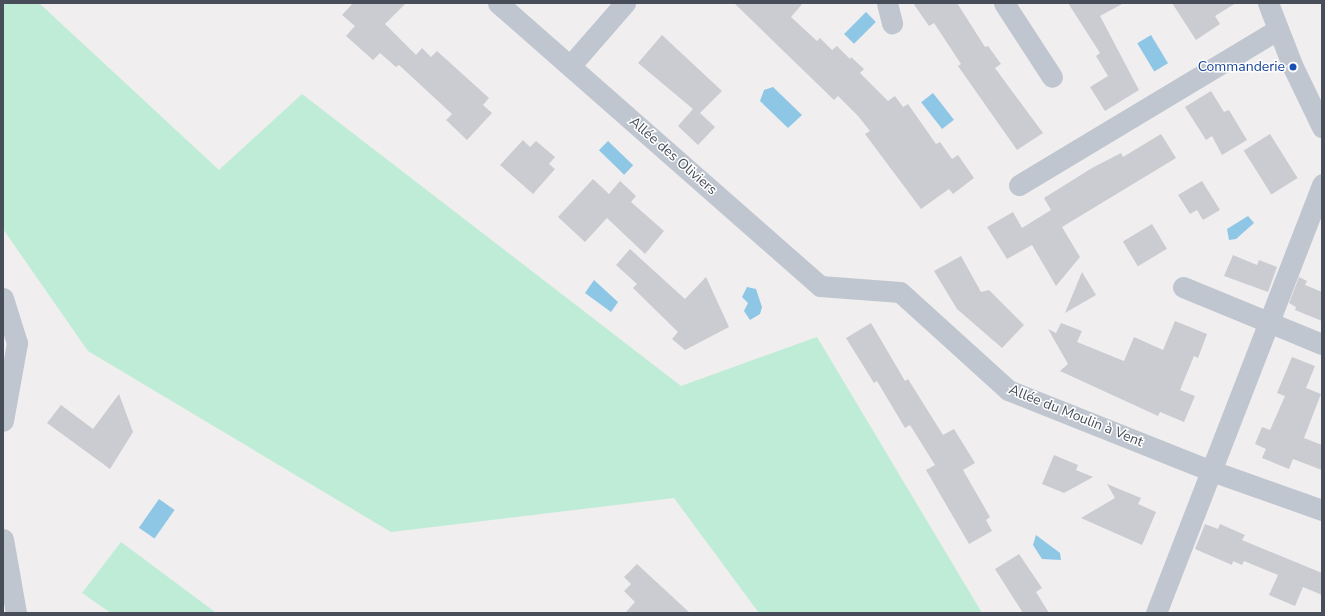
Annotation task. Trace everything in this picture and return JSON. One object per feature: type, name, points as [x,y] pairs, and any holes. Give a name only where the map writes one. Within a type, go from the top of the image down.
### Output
[{"type":"street","name":"Allée des Oliviers","points":[[498,3],[820,286],[855,290]]},
{"type":"street","points":[[570,66],[626,3]]},
{"type":"street","points":[[1004,3],[1052,77]]},
{"type":"street","points":[[1268,3],[1277,30],[1322,127]]},
{"type":"street","points":[[1019,185],[1277,30]]},
{"type":"street","points":[[1156,613],[1212,471],[1267,321],[1322,184]]},
{"type":"street","points":[[1183,287],[1322,344]]},
{"type":"street","name":"Allée du Moulin à Vent","points":[[855,290],[900,292],[1008,390],[1212,471],[1322,510]]},
{"type":"street","points":[[3,298],[17,343],[3,421]]},
{"type":"street","points":[[3,539],[16,613]]},
{"type":"green space","points":[[3,3],[39,3],[219,170],[302,94],[681,386],[817,337],[982,613],[759,613],[674,498],[391,532],[88,351],[3,229]]},
{"type":"green space","points":[[121,542],[215,613],[111,613],[82,593]]},
{"type":"water","points":[[866,12],[876,22],[854,44],[844,34]]},
{"type":"water","points":[[1151,35],[1168,63],[1154,72],[1137,43]]},
{"type":"water","points":[[773,87],[802,115],[788,128],[760,101],[764,90]]},
{"type":"water","points":[[933,93],[954,120],[942,129],[921,102]]},
{"type":"water","points":[[608,141],[633,165],[624,175],[599,150]]},
{"type":"water","points":[[1248,216],[1254,223],[1236,239],[1229,240],[1227,229]]},
{"type":"water","points":[[594,280],[618,302],[611,312],[585,293]]},
{"type":"water","points":[[747,287],[756,289],[762,307],[760,314],[750,320],[744,311],[748,303],[742,297]]},
{"type":"water","points":[[159,499],[175,510],[154,539],[139,528]]},
{"type":"water","points":[[1036,535],[1060,553],[1061,560],[1042,559],[1033,545]]},
{"type":"building","points":[[353,3],[406,3],[385,24],[416,55],[422,48],[431,57],[437,51],[489,98],[483,105],[492,113],[467,140],[446,120],[452,114],[399,65],[396,67],[380,53],[373,60],[346,36],[355,26],[342,15]]},
{"type":"building","points":[[734,3],[803,3],[791,17],[817,41],[820,38],[832,50],[837,46],[850,59],[851,57],[864,69],[860,73],[888,101],[895,96],[903,107],[908,104],[936,144],[940,142],[952,159],[958,155],[974,178],[953,194],[949,189],[921,209],[865,134],[870,131],[858,116],[838,96],[834,100]]},
{"type":"building","points":[[913,3],[957,3],[985,47],[988,46],[1001,64],[995,68],[1043,133],[1017,150],[958,66],[961,64],[934,23],[929,26]]},
{"type":"building","points":[[1068,3],[1124,3],[1100,16],[1139,90],[1105,111],[1090,87],[1108,76],[1096,56],[1100,53]]},
{"type":"building","points":[[1172,3],[1236,3],[1215,16],[1220,24],[1196,40]]},
{"type":"building","points":[[662,35],[722,91],[700,113],[715,127],[698,145],[678,126],[693,109],[638,63]]},
{"type":"building","points":[[1211,91],[1224,112],[1229,110],[1247,140],[1222,155],[1212,136],[1206,140],[1185,107]]},
{"type":"building","points":[[1161,134],[1176,158],[1062,227],[1080,257],[1056,286],[1032,245],[1007,259],[987,227],[1013,212],[1022,228],[1051,210],[1044,198],[1092,168],[1121,153],[1123,157]]},
{"type":"building","points":[[1270,134],[1298,178],[1271,195],[1244,150]]},
{"type":"building","points":[[523,140],[530,147],[536,141],[555,157],[549,164],[555,169],[533,194],[500,165]]},
{"type":"building","points":[[593,179],[609,194],[620,181],[636,196],[631,202],[664,231],[645,254],[607,218],[585,242],[558,217]]},
{"type":"building","points":[[1202,181],[1220,210],[1203,220],[1197,210],[1190,214],[1178,195]]},
{"type":"building","points":[[1152,224],[1167,249],[1138,266],[1123,242]]},
{"type":"building","points":[[630,249],[685,299],[706,277],[729,327],[685,350],[672,339],[678,332],[633,288],[637,284],[616,265]]},
{"type":"building","points":[[1233,255],[1257,265],[1259,260],[1277,267],[1268,292],[1224,276]]},
{"type":"building","points":[[961,256],[981,292],[989,290],[1024,325],[1002,348],[957,309],[934,271]]},
{"type":"building","points":[[1082,272],[1096,295],[1065,313]]},
{"type":"building","points":[[1299,277],[1307,281],[1305,285],[1322,292],[1322,321],[1295,310],[1296,307],[1289,303]]},
{"type":"building","points":[[1175,321],[1207,334],[1198,358],[1194,356],[1180,390],[1195,396],[1184,422],[1160,412],[1158,416],[1060,371],[1068,364],[1048,329],[1056,333],[1061,323],[1082,331],[1077,342],[1124,361],[1134,337],[1163,350]]},
{"type":"building","points":[[871,323],[905,381],[908,379],[943,435],[954,429],[975,463],[963,470],[990,517],[986,520],[992,531],[969,544],[926,470],[935,465],[910,425],[905,428],[877,381],[874,383],[846,338]]},
{"type":"building","points":[[1292,357],[1315,366],[1306,388],[1321,394],[1304,438],[1322,445],[1322,470],[1293,459],[1289,469],[1262,458],[1266,449],[1255,444],[1262,427],[1270,430],[1285,396],[1277,393]]},
{"type":"building","points":[[119,394],[133,432],[110,469],[47,423],[61,405],[93,429]]},
{"type":"building","points":[[1054,455],[1078,465],[1076,470],[1093,477],[1064,493],[1042,484]]},
{"type":"building","points":[[1107,484],[1141,498],[1138,504],[1156,512],[1142,545],[1081,518],[1115,498]]},
{"type":"building","points":[[1205,524],[1218,529],[1220,524],[1245,535],[1242,540],[1322,573],[1322,595],[1303,587],[1295,606],[1269,595],[1278,575],[1244,561],[1242,565],[1233,561],[1232,565],[1195,549]]},
{"type":"building","points":[[1019,554],[1042,588],[1036,592],[1049,613],[1023,613],[995,569]]},
{"type":"building","points":[[637,564],[690,613],[625,613],[635,602],[624,591],[631,584],[624,577]]},
{"type":"place","name":"Commanderie","points":[[1293,67]]}]
